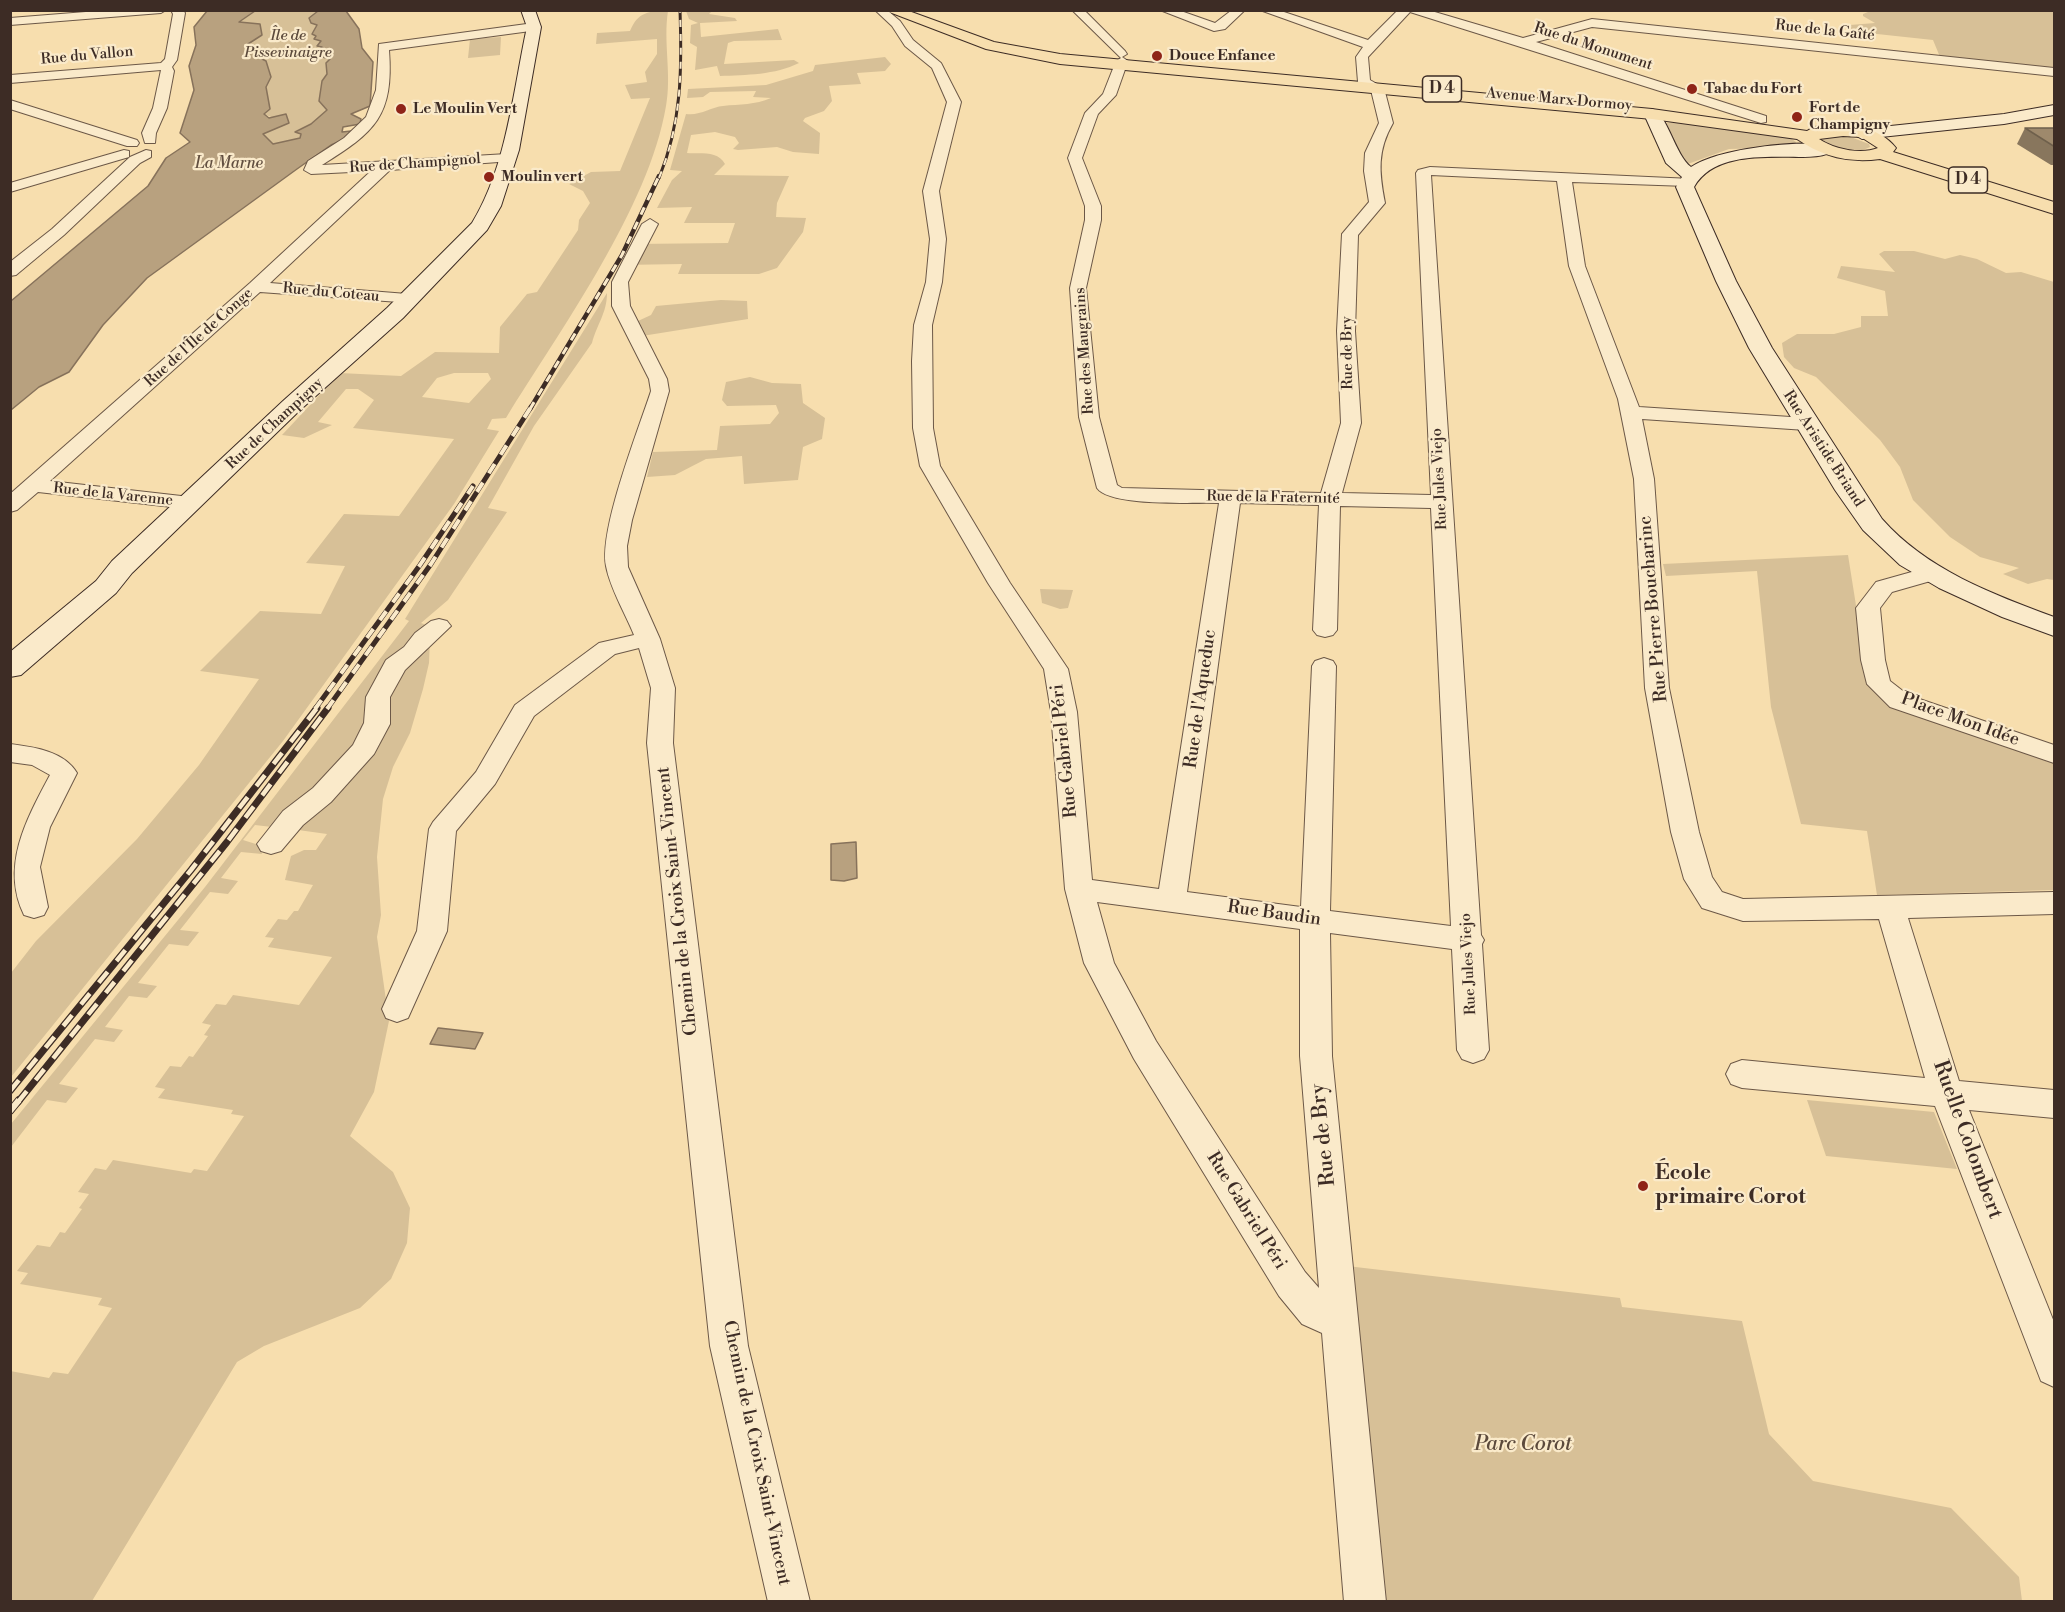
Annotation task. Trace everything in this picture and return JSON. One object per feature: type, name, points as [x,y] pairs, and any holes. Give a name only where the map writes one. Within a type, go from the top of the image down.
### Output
[{"type":"main road","name":"Avenue Marx Dormoy","points":[[891,10],[991,46],[1049,57],[1121,60]]},
{"type":"main road","name":"Avenue Marx Dormoy","points":[[903,10],[996,43],[1064,56],[1652,114],[1778,130],[1819,140]]},
{"type":"main road","name":"Avenue Marx Dormoy","points":[[1371,85],[1761,119],[1819,140]]},
{"type":"main road","points":[[1819,140],[1862,134],[1883,149]]},
{"type":"main road","points":[[1819,140],[1854,156],[1883,149]]},
{"type":"main road","name":"D 4","points":[[1883,149],[2055,207]]},
{"type":"street","points":[[10,22],[161,10]]},
{"type":"street","points":[[10,271],[58,232],[148,147],[149,133],[160,108],[168,71],[165,66],[171,60],[179,13],[176,10]]},
{"type":"street","points":[[528,10],[534,27]]},
{"type":"street","name":"Rue Gabriel Péri","points":[[880,10],[890,17],[909,43],[933,62],[944,77],[954,109],[943,138],[930,191],[938,239],[934,282],[923,325],[921,361],[924,438],[930,466],[999,583],[1056,669],[1064,712],[1079,889],[1099,963],[1145,1050],[1292,1284],[1315,1311],[1341,1323]]},
{"type":"street","points":[[1077,10],[1121,60]]},
{"type":"street","points":[[1165,10],[1214,27],[1221,26],[1240,10]]},
{"type":"street","points":[[1265,10],[1370,45],[1405,10]]},
{"type":"street","name":"Rue du Monument","points":[[1414,10],[1523,42],[1761,119]]},
{"type":"street","name":"Rue de la Gaîté","points":[[1523,42],[1592,24],[2055,72]]},
{"type":"street","name":"Rue de Champignol","points":[[507,158],[311,170],[313,164],[344,145],[365,128],[381,104],[386,72],[383,48],[534,27]]},
{"type":"street","name":"Rue de Champigny","points":[[10,668],[78,608],[106,587],[122,567],[291,406],[395,313],[480,226],[492,206],[507,158],[534,27]]},
{"type":"street","name":"Rue de Bry","points":[[1325,630],[1330,500],[1351,423],[1346,331],[1350,234],[1377,203],[1371,167],[1371,149],[1386,123],[1361,63],[1370,45]]},
{"type":"street","name":"Rue des Maugrains","points":[[1107,488],[1089,417],[1078,288],[1093,220],[1093,206],[1075,158],[1092,113],[1109,95],[1121,60]]},
{"type":"street","name":"Rue du Vallon","points":[[10,79],[165,66]]},
{"type":"street","points":[[10,104],[51,117],[128,148]]},
{"type":"street","points":[[1862,134],[2004,119],[2055,110]]},
{"type":"street","name":"Rue Aristide Briand","points":[[1652,114],[1675,164],[1689,179],[1685,187],[1739,310],[1806,424],[1869,520],[1892,545],[1933,573],[2012,611],[2055,627]]},
{"type":"street","points":[[20,120],[51,117]]},
{"type":"street","points":[[1883,149],[1980,127],[2004,119]]},
{"type":"street","points":[[1689,179],[1701,168],[1734,154],[1819,140]]},
{"type":"street","points":[[10,188],[94,162],[128,148],[148,147]]},
{"type":"street","points":[[30,166],[67,160],[94,162]]},
{"type":"street","name":"Rue de l'Île de Conge","points":[[10,506],[36,486],[256,287],[385,166]]},
{"type":"street","name":"Rue Jules Viejo","points":[[1473,1050],[1469,940],[1423,173],[1430,171],[1564,178],[1689,179]]},
{"type":"street","name":"Rue Pierre Boucharinc","points":[[1564,178],[1577,266],[1589,302],[1618,368],[1631,412],[1644,479],[1657,688],[1685,832],[1698,879],[1713,900],[1743,910],[1890,907]]},
{"type":"street","name":"Chemin de la Croix Saint-Vincent","points":[[650,224],[620,282],[621,306],[658,379],[660,391],[621,520],[616,546],[617,567],[648,639],[663,688],[660,743],[729,1346],[789,1602]]},
{"type":"street","name":"Rue du Coteau","points":[[256,287],[407,299]]},
{"type":"street","points":[[1631,412],[1806,424]]},
{"type":"street","name":"Rue de la Varenne","points":[[36,486],[190,503]]},
{"type":"street","name":"Rue de la Fraternité","points":[[1107,488],[1118,494],[1441,502]]},
{"type":"street","name":"Rue de l'Aqueduc","points":[[1172,900],[1230,498]]},
{"type":"street","name":"Place Mon Idée","points":[[1933,573],[1884,587],[1868,608],[1873,660],[1879,684],[1899,701],[2055,754]]},
{"type":"street","points":[[271,844],[293,818],[322,795],[364,748],[377,724],[378,697],[394,665],[412,652],[423,638],[440,626]]},
{"type":"street","points":[[397,1009],[432,931],[443,829],[486,778],[524,711],[607,648],[648,639]]},
{"type":"street","name":"Rue de Bry","points":[[1324,666],[1315,919],[1316,1056],[1365,1602]]},
{"type":"street","points":[[10,753],[30,755],[56,764],[64,773],[36,827],[26,867],[34,907]]},
{"type":"street","name":"Rue Baudin","points":[[1079,889],[1469,940]]},
{"type":"street","points":[[1890,907],[2055,903]]},
{"type":"street","name":"Ruelle Colombert","points":[[1890,907],[1946,1093],[2055,1368]]},
{"type":"street","points":[[1742,1074],[2055,1104]]},
{"type":"green space","name":"Île de Pissevinaigre","points":[[255,11],[318,11],[314,39],[321,41],[318,45],[331,58],[327,74],[322,81],[319,101],[327,110],[311,124],[296,131],[301,134],[300,138],[273,144],[262,134],[288,123],[263,114],[270,109],[266,87],[271,76],[266,61],[256,56],[248,44],[262,35],[260,25],[239,22]]},
{"type":"green space","points":[[668,11],[666,35],[668,94],[656,145],[622,226],[576,308],[506,418],[492,419],[487,429],[499,431],[454,504],[283,741],[11,1077],[11,973],[36,941],[137,839],[199,765],[259,679],[200,671],[260,611],[321,614],[345,566],[306,563],[344,514],[399,516],[454,439],[353,428],[374,400],[358,389],[346,389],[318,422],[332,425],[304,438],[282,435],[340,373],[401,376],[435,352],[499,353],[500,327],[527,294],[537,292],[578,230],[579,220],[590,203],[583,191],[569,184],[591,172],[620,171],[650,98],[631,99],[625,85],[647,82],[645,72],[657,54],[657,39],[596,44],[597,33],[630,31],[640,16],[649,12]],"holes":[[[454,373],[488,373],[491,379],[469,403],[422,397],[437,378]]]},
{"type":"green space","points":[[686,11],[712,11],[709,14],[735,18],[737,21],[700,23],[701,37],[778,29],[782,40],[728,43],[724,64],[794,60],[799,63],[780,70],[750,75],[720,76],[717,66],[695,70],[697,47],[690,43],[691,25],[698,23],[689,19]]},
{"type":"green space","points":[[1863,11],[2054,11],[2054,70],[1940,57],[1933,40],[1849,31],[1850,25],[1875,23],[1863,16],[1868,12]]},
{"type":"green space","points":[[501,37],[500,55],[468,58],[470,39]]},
{"type":"green space","points":[[885,57],[891,64],[885,71],[857,73],[861,84],[829,86],[832,101],[824,111],[805,118],[803,121],[820,133],[819,154],[793,152],[777,147],[738,150],[733,149],[739,143],[735,137],[715,132],[691,135],[687,153],[713,155],[725,164],[714,175],[789,176],[777,203],[776,217],[806,218],[803,232],[777,268],[759,274],[678,274],[682,264],[622,265],[634,244],[728,243],[735,223],[684,223],[692,207],[657,208],[672,180],[682,171],[670,170],[686,114],[696,114],[719,107],[753,103],[771,98],[753,97],[756,91],[710,92],[703,97],[687,98],[688,89],[766,85],[813,71],[815,65]]},
{"type":"green space","points":[[1680,122],[1789,137],[1796,142],[1795,145],[1774,148],[1729,149],[1685,165],[1665,123]]},
{"type":"green space","points":[[1830,136],[1848,136],[1869,144],[1870,147],[1853,151],[1840,149],[1824,142],[1823,139]]},
{"type":"green space","points":[[1884,251],[1914,251],[1945,259],[1960,255],[1977,259],[2006,273],[2021,272],[2054,282],[2054,580],[2047,579],[2028,584],[2003,574],[2019,568],[1980,557],[1950,537],[1913,500],[1900,467],[1880,440],[1816,377],[1794,368],[1784,357],[1782,343],[1797,334],[1834,334],[1861,327],[1861,316],[1888,316],[1885,291],[1837,278],[1841,266],[1895,272],[1879,254]]},
{"type":"green space","points":[[607,293],[604,313],[592,343],[534,426],[488,508],[507,512],[448,600],[421,623],[426,625],[428,631],[424,634],[363,745],[272,827],[255,825],[243,840],[259,845],[262,854],[241,852],[221,878],[238,881],[228,894],[210,892],[180,930],[199,932],[188,946],[169,944],[138,983],[157,986],[147,998],[129,996],[105,1027],[123,1030],[114,1042],[95,1039],[59,1084],[78,1088],[66,1103],[47,1100],[11,1147],[11,1124],[205,887],[409,621],[405,619]]},
{"type":"green space","points":[[721,300],[747,301],[748,319],[642,336],[636,327],[638,321],[651,315],[656,306]]},
{"type":"green space","points":[[750,377],[772,383],[801,384],[803,403],[825,418],[822,439],[803,447],[798,480],[744,484],[742,456],[706,459],[675,475],[647,477],[653,452],[717,450],[720,426],[770,424],[779,413],[776,405],[727,406],[722,400],[726,382]]},
{"type":"green space","points":[[1848,555],[1868,681],[1878,695],[1901,709],[2054,759],[2054,890],[1877,895],[1867,831],[1801,824],[1771,707],[1757,571],[1666,576],[1663,564]]},
{"type":"green space","points":[[1040,589],[1073,590],[1068,608],[1060,609],[1042,603]]},
{"type":"green space","points":[[430,637],[429,663],[423,689],[410,733],[393,767],[383,799],[377,857],[381,915],[377,937],[389,1021],[374,1092],[350,1136],[393,1172],[410,1208],[407,1243],[391,1279],[360,1308],[264,1346],[237,1362],[92,1601],[11,1601],[10,1371],[49,1378],[53,1372],[68,1374],[112,1308],[98,1305],[102,1298],[20,1284],[28,1273],[17,1271],[37,1245],[50,1247],[60,1232],[65,1233],[82,1209],[79,1208],[89,1194],[78,1192],[95,1168],[106,1170],[113,1160],[191,1173],[194,1169],[207,1171],[244,1116],[231,1114],[233,1110],[158,1098],[165,1089],[155,1087],[170,1066],[181,1067],[189,1056],[193,1057],[208,1036],[204,1035],[211,1025],[202,1023],[216,1004],[226,1005],[233,995],[299,1005],[332,957],[268,947],[274,938],[265,937],[278,919],[287,920],[294,911],[298,911],[313,885],[285,880],[291,856],[304,850],[316,850],[327,834],[291,829],[320,801],[381,702]]},
{"type":"green space","points":[[1807,1100],[1934,1112],[1957,1169],[1826,1156]]},
{"type":"green space","name":"Parc Corot","points":[[1347,1266],[1620,1298],[1622,1307],[1742,1321],[1769,1434],[1813,1481],[1951,1508],[2019,1577],[2022,1601],[1382,1601]]},
{"type":"water","name":"La Marne","points":[[207,11],[255,11],[239,22],[260,24],[262,35],[248,44],[256,56],[266,61],[271,77],[266,87],[270,109],[264,114],[269,118],[286,114],[289,123],[263,134],[273,144],[300,138],[301,134],[295,132],[311,124],[327,110],[319,101],[322,81],[327,74],[326,63],[330,59],[315,55],[322,47],[317,46],[321,41],[314,39],[316,36],[312,34],[317,25],[311,23],[309,18],[318,11],[346,11],[359,29],[362,48],[373,62],[370,106],[351,114],[361,119],[360,124],[343,127],[342,132],[351,131],[345,139],[331,145],[147,278],[103,325],[69,372],[39,387],[11,410],[11,301],[148,186],[166,158],[190,142],[180,133],[194,90],[189,66],[196,45],[194,27]]},
{"type":"water","points":[[856,842],[857,878],[844,881],[831,880],[831,844]]},
{"type":"water","points":[[438,1028],[483,1033],[475,1049],[430,1044]]},
{"type":"building","points":[[2025,128],[2055,128],[2055,147]]},
{"type":"railway","points":[[659,178],[667,157],[679,95],[680,10]]},
{"type":"railway","points":[[530,409],[622,255],[659,176]]},
{"type":"railway","points":[[327,709],[431,564],[531,407]]},
{"type":"railway","points":[[315,709],[420,565],[473,486]]},
{"type":"railway","points":[[10,1091],[191,870],[317,708]]},
{"type":"railway","points":[[18,1102],[227,842],[328,708]]},
{"type":"railway","points":[[10,1111],[19,1100]]},
{"type":"place","name":"Douce Enfance","points":[[1157,56]]},
{"type":"place","name":"Tabac du Fort","points":[[1692,89]]},
{"type":"place","name":"Le Moulin Vert","points":[[401,109]]},
{"type":"place","name":"Fort de Champigny","points":[[1797,117]]},
{"type":"place","name":"Moulin vert","points":[[489,177]]},
{"type":"place","name":"École primaire Corot","points":[[1643,1186]]}]
